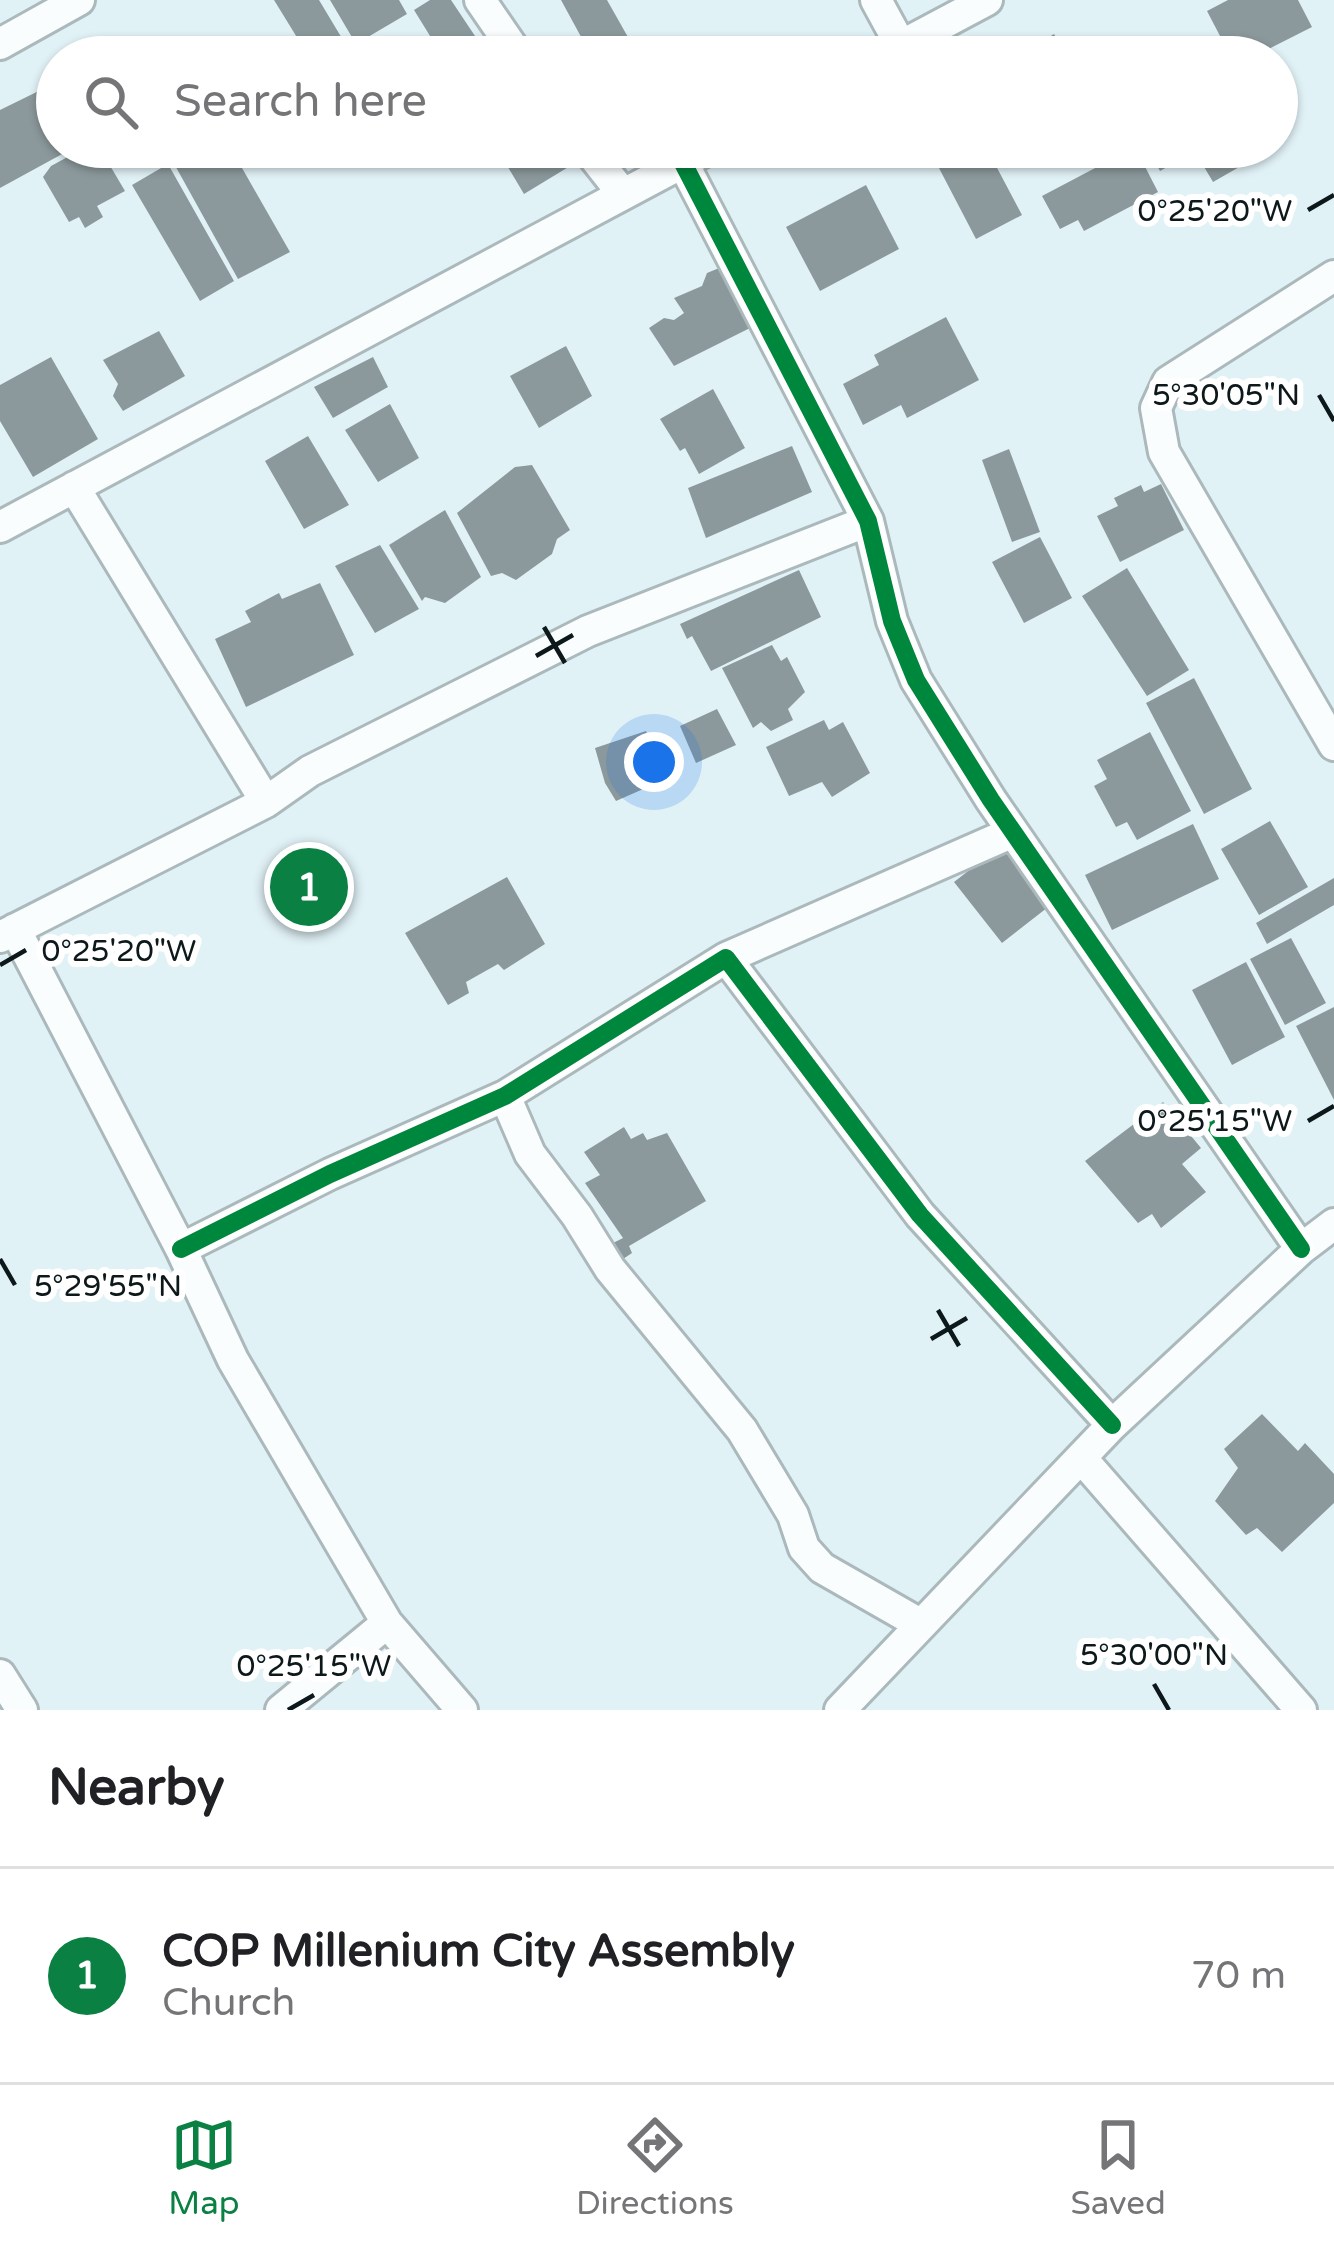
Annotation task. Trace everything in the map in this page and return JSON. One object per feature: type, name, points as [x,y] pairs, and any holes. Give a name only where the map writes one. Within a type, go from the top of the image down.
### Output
[{"type":"street","points":[[480,0],[505,36]]},
{"type":"street","points":[[876,0],[886,36]]},
{"type":"street","points":[[919,36],[987,0]]},
{"type":"street","points":[[0,44],[65,3]]},
{"type":"street","points":[[603,168],[623,194]]},
{"type":"street","points":[[0,526],[672,168]]},
{"type":"street","points":[[685,168],[868,521],[892,621],[916,680],[1013,832],[1301,1249]]},
{"type":"street","points":[[1334,275],[1168,382],[1156,408],[1163,452],[1334,745]]},
{"type":"street","points":[[74,487],[266,802]]},
{"type":"street","points":[[461,1710],[388,1623],[233,1360],[181,1249],[8,933],[266,802],[310,771],[588,631],[868,521]]},
{"type":"street","points":[[181,1249],[330,1174],[505,1096],[726,958],[1013,832]]},
{"type":"street","points":[[726,958],[920,1215],[1112,1425]]},
{"type":"street","points":[[505,1096],[530,1154],[610,1269],[742,1430],[793,1515],[804,1548],[822,1568],[920,1624]]},
{"type":"street","points":[[840,1710],[1112,1425],[1301,1249],[1334,1224]]},
{"type":"street","points":[[1083,1460],[1301,1710]]},
{"type":"street","points":[[281,1710],[388,1623]]},
{"type":"street","points":[[0,1675],[22,1710]]},
{"type":"building","points":[[274,0],[319,0],[341,36],[296,36]]},
{"type":"building","points":[[330,0],[399,0],[407,14],[370,36],[351,36]]},
{"type":"building","points":[[430,0],[451,0],[475,36],[430,36],[414,10]]},
{"type":"building","points":[[561,0],[607,0],[627,36],[581,36]]},
{"type":"building","points":[[1228,0],[1298,0],[1312,27],[1294,36],[1220,36],[1207,11]]},
{"type":"building","points":[[36,92],[37,168],[0,188],[0,110]]},
{"type":"building","points":[[50,168],[111,168],[125,191],[97,206],[103,217],[85,228],[79,217],[69,222],[43,177]]},
{"type":"building","points":[[161,168],[170,168],[234,281],[200,301],[132,185]]},
{"type":"building","points":[[176,168],[242,168],[290,252],[238,279]]},
{"type":"building","points":[[509,168],[567,168],[524,194]]},
{"type":"building","points":[[939,168],[997,168],[1022,215],[976,239]]},
{"type":"building","points":[[1095,168],[1146,168],[1158,192],[1084,231],[1078,220],[1060,229],[1042,196]]},
{"type":"building","points":[[1205,168],[1237,168],[1213,182]]},
{"type":"building","points":[[866,185],[899,249],[820,291],[786,227]]},
{"type":"building","points":[[729,264],[760,323],[674,366],[649,328],[684,313],[674,298],[702,286],[707,273]]},
{"type":"building","points":[[946,317],[979,380],[907,418],[901,405],[863,425],[843,384],[879,365],[874,355]]},
{"type":"building","points":[[159,331],[185,376],[123,411],[113,396],[118,384],[103,360]]},
{"type":"building","points":[[566,346],[592,396],[539,428],[510,376]]},
{"type":"building","points":[[51,357],[98,439],[33,477],[0,421],[0,385]]},
{"type":"building","points":[[373,357],[388,387],[333,418],[314,387]]},
{"type":"building","points":[[713,389],[745,448],[699,474],[685,448],[680,451],[660,419]]},
{"type":"building","points":[[390,404],[419,458],[378,482],[345,430]]},
{"type":"building","points":[[308,436],[349,505],[304,529],[265,461]]},
{"type":"building","points":[[792,446],[812,492],[706,538],[688,488]]},
{"type":"building","points":[[1009,449],[1040,532],[1012,542],[982,460]]},
{"type":"building","points":[[532,465],[570,530],[557,539],[552,554],[516,580],[502,573],[491,576],[457,513],[515,467]]},
{"type":"building","points":[[1161,484],[1184,530],[1120,562],[1097,516],[1118,506],[1114,498],[1141,485],[1144,492]]},
{"type":"building","points":[[445,510],[481,577],[445,603],[425,597],[422,601],[389,545]]},
{"type":"building","points":[[1040,537],[1072,598],[1024,623],[992,562]]},
{"type":"building","points":[[380,545],[419,609],[375,633],[335,566]]},
{"type":"building","points":[[1127,568],[1189,670],[1147,696],[1082,596]]},
{"type":"building","points":[[799,570],[821,617],[711,671],[680,624]]},
{"type":"building","points":[[320,583],[354,655],[246,707],[215,639],[251,622],[245,611],[279,593],[282,599]]},
{"type":"building","points":[[772,645],[781,661],[787,657],[805,692],[788,709],[793,720],[771,731],[761,722],[753,728],[722,668]]},
{"type":"building","points":[[1194,678],[1252,789],[1204,814],[1146,703]]},
{"type":"building","points":[[717,709],[736,745],[696,763],[680,726]]},
{"type":"building","points":[[824,720],[829,730],[843,722],[870,773],[832,797],[822,782],[789,796],[766,747]]},
{"type":"building","points":[[646,731],[666,779],[616,801],[595,748]]},
{"type":"building","points":[[1150,732],[1191,811],[1137,840],[1127,822],[1116,827],[1094,786],[1107,779],[1097,760]]},
{"type":"building","points":[[1270,821],[1308,887],[1259,915],[1221,849]]},
{"type":"building","points":[[1193,824],[1219,879],[1112,930],[1085,875]]},
{"type":"building","points":[[1004,843],[1052,904],[1002,943],[954,882]]},
{"type":"building","points":[[507,877],[545,944],[504,970],[498,964],[466,982],[469,993],[448,1005],[405,933]]},
{"type":"building","points":[[1334,878],[1334,905],[1267,944],[1256,923]]},
{"type":"building","points":[[1291,938],[1326,1003],[1285,1025],[1250,959]]},
{"type":"building","points":[[1246,962],[1285,1037],[1232,1065],[1192,990]]},
{"type":"building","points":[[1334,1007],[1334,1100],[1296,1026]]},
{"type":"building","points":[[1163,1102],[1201,1148],[1182,1164],[1206,1192],[1161,1228],[1152,1214],[1138,1223],[1085,1161]]},
{"type":"building","points":[[624,1127],[631,1139],[643,1133],[647,1140],[667,1133],[706,1201],[629,1246],[632,1253],[623,1259],[613,1243],[623,1238],[585,1183],[600,1175],[584,1152]]},
{"type":"building","points":[[1262,1414],[1298,1451],[1305,1443],[1334,1474],[1334,1503],[1282,1552],[1257,1528],[1246,1535],[1215,1501],[1238,1468],[1224,1449]]},
{"type":"cycle path","points":[[686,168],[868,521],[892,621],[916,680],[991,800],[1301,1249]]},
{"type":"cycle path","points":[[181,1249],[330,1174],[505,1096],[726,958],[920,1215],[1112,1425]]},
{"type":"place","name":"COP Millenium City Assembly","points":[[309,887]]}]
